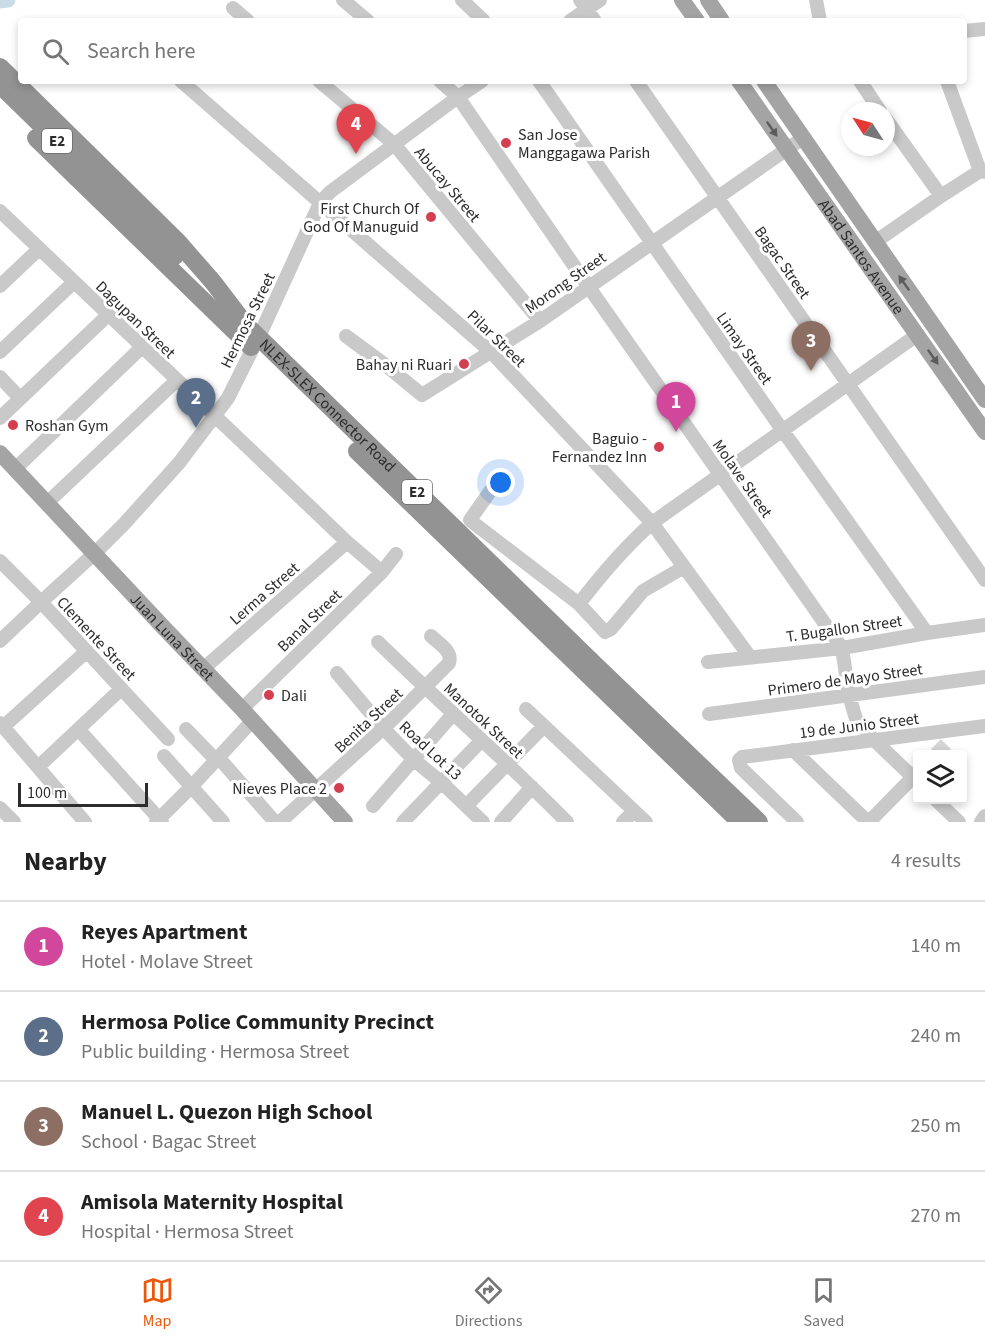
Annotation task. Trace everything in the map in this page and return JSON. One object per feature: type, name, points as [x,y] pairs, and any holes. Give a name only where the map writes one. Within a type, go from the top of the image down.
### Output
[{"type":"highway","points":[[0,67],[178,242],[245,324]]},
{"type":"highway","name":"NLEX-SLEX Connector Road","points":[[0,86],[759,822]]},
{"type":"highway","name":"NLEX-SLEX Connector Road","points":[[0,103],[740,822]]},
{"type":"main road","points":[[682,0],[695,18]]},
{"type":"main road","points":[[708,0],[720,18]]},
{"type":"main road","name":"Abad Santos Avenue","points":[[741,84],[985,432]]},
{"type":"main road","name":"Abad Santos Avenue","points":[[766,84],[985,400]]},
{"type":"main road","name":"Juan Luna Street","points":[[0,453],[248,715],[345,822]]},
{"type":"street","points":[[343,0],[364,18]]},
{"type":"street","points":[[462,0],[481,18]]},
{"type":"street","points":[[572,18],[584,4],[600,0]]},
{"type":"street","points":[[816,0],[819,18]]},
{"type":"street","points":[[584,4],[593,18]]},
{"type":"street","points":[[233,8],[245,18]]},
{"type":"street","points":[[967,31],[985,29]]},
{"type":"street","name":"Pilar Street","points":[[184,84],[491,352],[652,523],[750,657]]},
{"type":"street","name":"Abucay Street","points":[[323,84],[394,144],[540,321]]},
{"type":"street","name":"Molave Street","points":[[443,84],[458,97],[842,648],[849,696],[856,718],[873,739],[913,774]]},
{"type":"street","name":"Hermosa Street","points":[[0,641],[95,554],[124,524],[179,463],[228,398],[321,203],[330,192],[478,84]]},
{"type":"street","name":"Limay Street","points":[[541,84],[927,633]]},
{"type":"street","name":"Bagac Street","points":[[638,84],[985,580]]},
{"type":"street","points":[[862,84],[874,102]]},
{"type":"street","points":[[875,242],[941,196],[982,172],[948,84]]},
{"type":"street","points":[[895,132],[941,196]]},
{"type":"street","name":"Morong Street","points":[[346,336],[422,396],[540,321],[803,138]]},
{"type":"street","name":"Dagupan Street","points":[[1,215],[347,542],[382,572]]},
{"type":"street","points":[[0,286],[39,249]]},
{"type":"street","points":[[0,352],[74,282]]},
{"type":"street","points":[[0,418],[108,315]]},
{"type":"street","points":[[579,604],[602,574],[652,523],[917,335]]},
{"type":"street","points":[[15,469],[142,347]]},
{"type":"street","points":[[0,377],[20,398]]},
{"type":"street","points":[[47,503],[177,380]]},
{"type":"street","points":[[495,483],[470,520],[579,604],[602,631],[606,632],[615,624],[643,591],[684,567]]},
{"type":"street","name":"Lerma Street","points":[[203,669],[347,542]]},
{"type":"street","name":"Banal Street","points":[[159,821],[217,758],[248,715],[382,572],[396,554]]},
{"type":"street","name":"Clemente Street","points":[[0,561],[168,739]]},
{"type":"street","name":"T. Bugallon Street","points":[[708,662],[842,648],[927,633],[985,626]]},
{"type":"street","name":"Benita Street","points":[[280,822],[384,729],[451,660],[449,653],[431,636]]},
{"type":"street","name":"Manotok Street","points":[[378,642],[532,788],[558,819]]},
{"type":"street","points":[[85,822],[2,725],[87,651]]},
{"type":"street","name":"Road Lot 13","points":[[337,672],[384,729],[413,759],[483,822]]},
{"type":"street","name":"Primero de Mayo Street","points":[[709,714],[985,677]]},
{"type":"street","points":[[38,767],[121,689]]},
{"type":"street","points":[[526,709],[646,822]]},
{"type":"street","points":[[373,806],[453,714]]},
{"type":"street","points":[[466,807],[544,726]]},
{"type":"street","name":"19 de Junio Street","points":[[797,822],[741,768],[739,760],[742,757],[985,726]]},
{"type":"street","points":[[948,742],[962,728]]},
{"type":"street","points":[[186,729],[217,758],[274,822]]},
{"type":"street","points":[[79,730],[159,821]]},
{"type":"street","points":[[403,822],[482,740]]},
{"type":"street","points":[[793,750],[868,822],[913,780]]},
{"type":"street","points":[[164,756],[219,818]]},
{"type":"street","points":[[501,822],[532,788]]},
{"type":"street","points":[[940,804],[959,822]]},
{"type":"street","points":[[0,808],[14,822]]},
{"type":"street","points":[[623,822],[634,811]]},
{"type":"street","points":[[981,822],[985,816]]},
{"type":"waterway","points":[[0,1],[8,0]]},
{"type":"tunnel","points":[[940,750],[948,742]]},
{"type":"place","name":"San Jose Manggagawa Parish","points":[[506,143]]},
{"type":"place","name":"Amisola Maternity Hospital","points":[[356,154]]},
{"type":"place","name":"First Church Of God Of Manuguid","points":[[431,217]]},
{"type":"place","name":"Bahay ni Ruari","points":[[464,364]]},
{"type":"place","name":"Manuel L. Quezon High School","points":[[811,371]]},
{"type":"place","name":"Roshan Gym","points":[[13,425]]},
{"type":"place","name":"Hermosa Police Community Precinct","points":[[196,428]]},
{"type":"place","name":"Reyes Apartment","points":[[676,432]]},
{"type":"place","name":"Baguio - Fernandez Inn","points":[[659,447]]},
{"type":"place","name":"Dali","points":[[269,695]]},
{"type":"place","name":"Nieves Place 2","points":[[339,788]]}]
